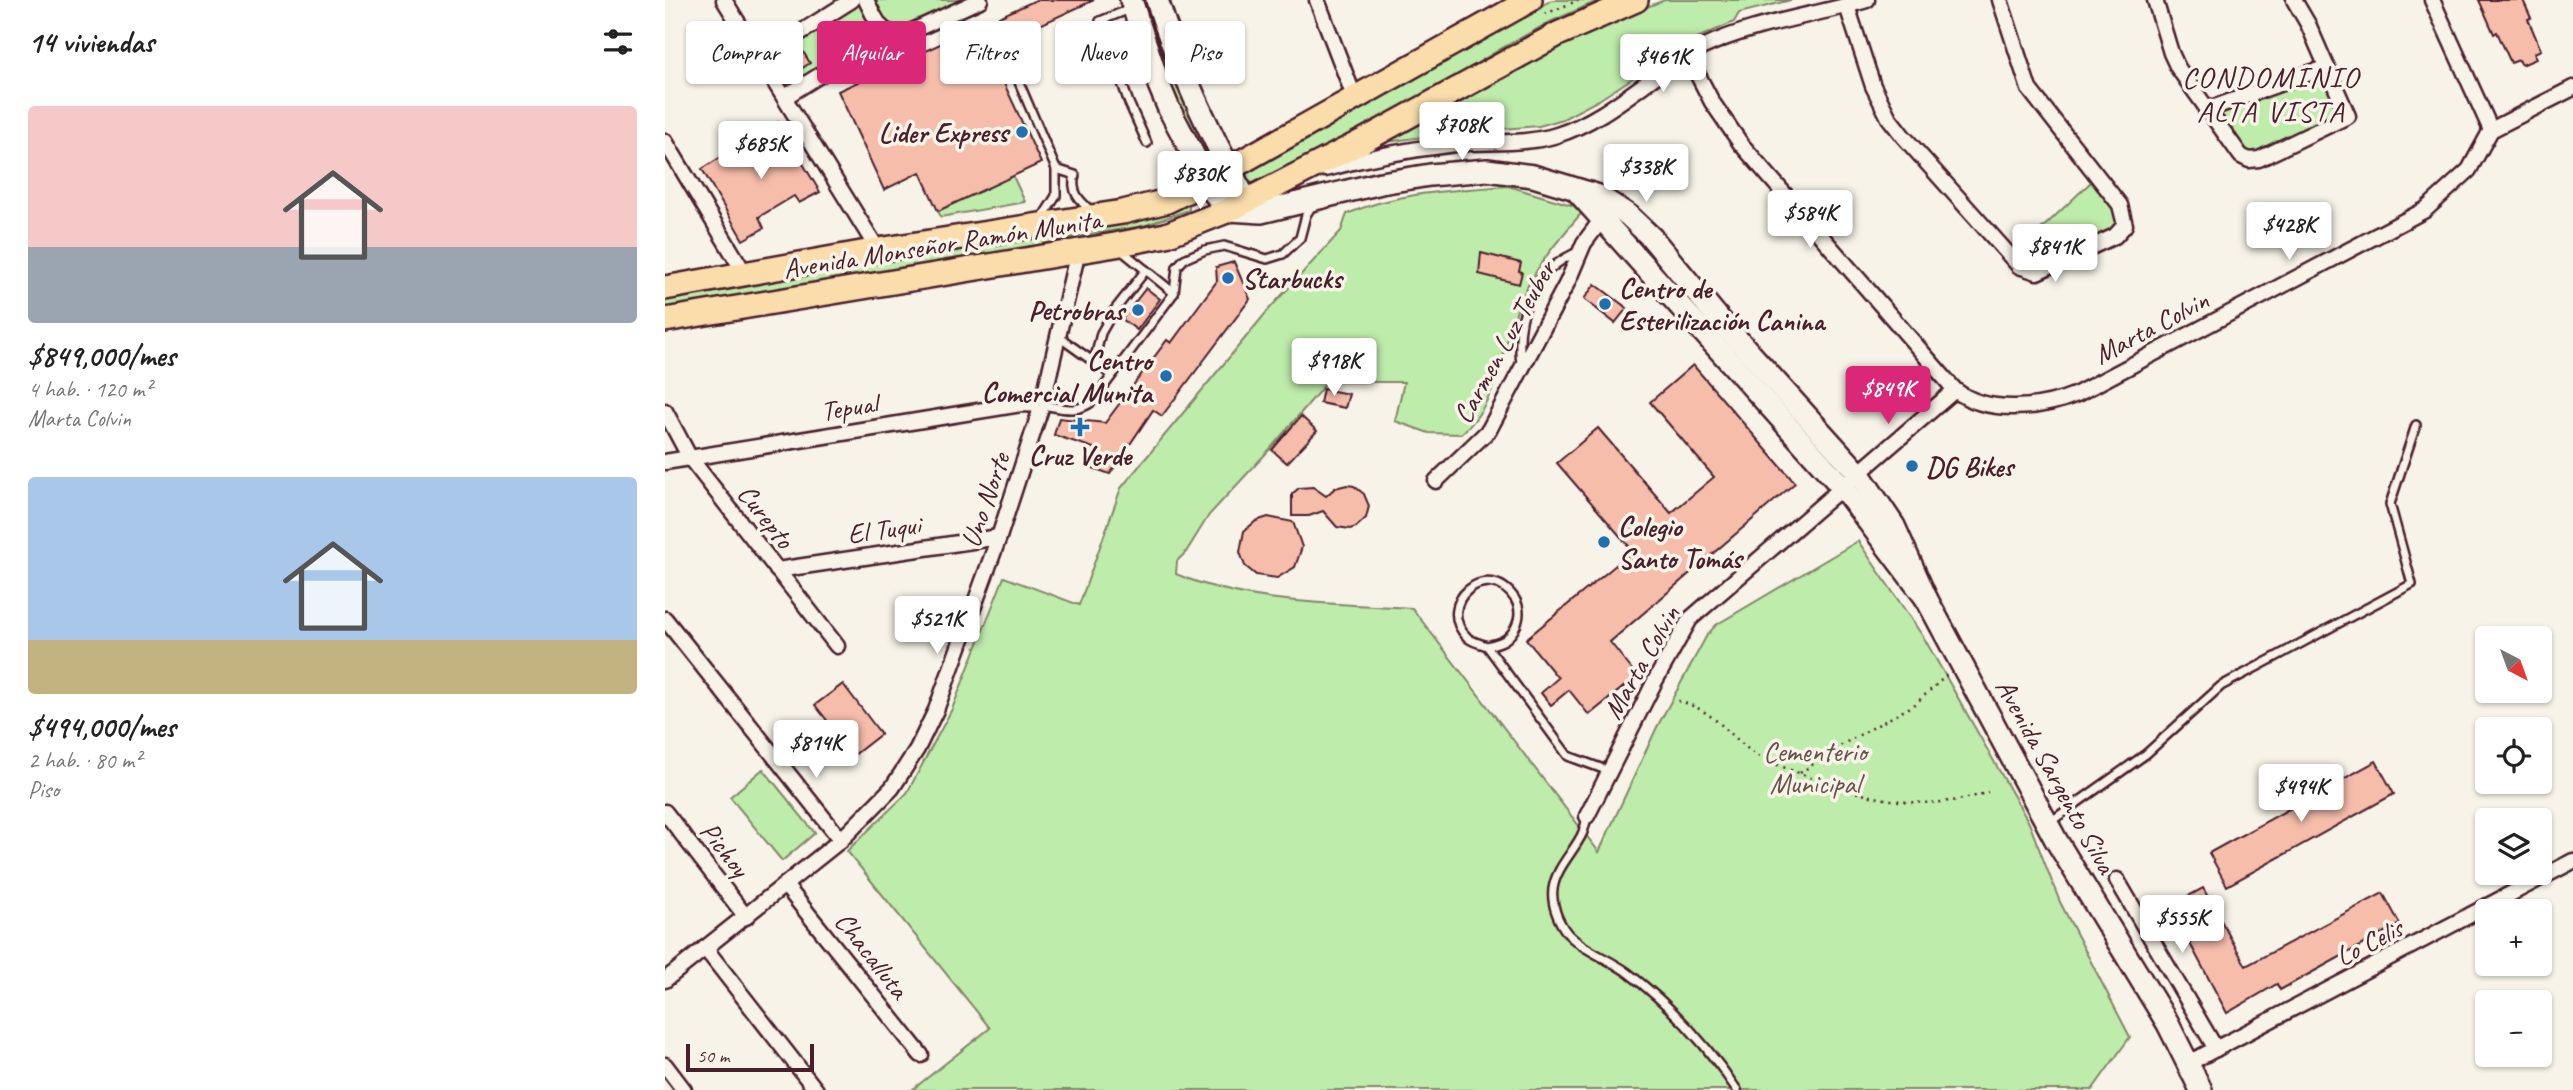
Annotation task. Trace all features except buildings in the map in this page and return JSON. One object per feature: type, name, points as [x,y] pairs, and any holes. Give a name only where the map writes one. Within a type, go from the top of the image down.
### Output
[{"type":"main road","name":"Avenida Monseñor Ramón Munita","points":[[665,288],[878,250],[1095,216],[1167,201],[1529,0]]},
{"type":"main road","name":"Avenida Monseñor Ramón Munita","points":[[665,320],[1166,235],[1238,205],[1363,141],[1557,34],[1636,0]]},
{"type":"main road","points":[[1132,4],[1149,10],[1160,10],[1181,71],[1230,168],[1238,205],[1219,200],[1207,181],[1159,85],[1132,4]]},
{"type":"main road","name":"Avenida Sargento Silva","points":[[1238,205],[1247,213],[1279,208],[1381,183],[1487,170],[1533,176],[1593,194],[1627,215],[1652,238],[1719,319],[1859,474],[1894,526],[1926,598],[2048,824],[2168,1024],[2201,1090]]},
{"type":"main road","name":"Avenida Sargento Silva","points":[[1577,191],[1843,488],[1926,598]]},
{"type":"street","points":[[724,0],[737,21]]},
{"type":"street","points":[[803,31],[852,0]]},
{"type":"street","points":[[866,0],[878,21]]},
{"type":"street","points":[[926,25],[980,0]]},
{"type":"street","points":[[1317,0],[1355,99]]},
{"type":"street","points":[[1285,181],[1389,155],[1454,145],[1523,141],[1553,136],[1584,124],[1688,56],[1734,35],[1867,0]]},
{"type":"street","points":[[1847,6],[1873,86],[1896,128],[2019,266],[2036,272],[2115,236],[2125,225],[2125,217],[2120,205],[2029,89],[2000,0]]},
{"type":"street","points":[[2155,0],[2171,53],[2185,80],[2241,156],[2249,160],[2259,159],[2348,116],[2294,0]]},
{"type":"street","points":[[2432,0],[2491,130],[2571,93]]},
{"type":"street","points":[[1688,56],[1712,102],[1741,144],[1955,390]]},
{"type":"street","points":[[2206,110],[2327,67]]},
{"type":"street","points":[[785,97],[817,77]]},
{"type":"street","points":[[777,84],[878,250]]},
{"type":"street","name":"Marta Colvin","points":[[1587,816],[1690,618],[1955,390],[1975,402],[1991,404],[2044,405],[2060,401],[2425,210],[2469,170],[2491,130]]},
{"type":"street","points":[[665,141],[745,274]]},
{"type":"street","name":"Carmen Luz Teuber","points":[[1436,481],[1489,430],[1567,283],[1581,251],[1602,219]]},
{"type":"street","name":"Uno Norte","points":[[665,980],[841,840],[892,789],[917,749],[936,710],[999,537],[1042,405],[1078,251]]},
{"type":"street","name":"Tepual","points":[[665,462],[1021,404],[1042,405]]},
{"type":"street","name":"Curepto","points":[[665,411],[690,458],[837,646]]},
{"type":"street","name":"El Tuqui","points":[[777,570],[999,537]]},
{"type":"street","points":[[667,625],[841,840]]},
{"type":"street","name":"Pichoy","points":[[665,812],[746,917]]},
{"type":"street","name":"Lo Celis","points":[[2187,1064],[2573,862]]},
{"type":"street","name":"Avenida Sargento Silva","points":[[2117,880],[2216,1049]]},
{"type":"street","name":"Chacalluta","points":[[785,885],[921,1055]]},
{"type":"street","points":[[705,948],[816,1090]]},
{"type":"street","points":[[665,1065],[684,1090]]},
{"type":"lane","points":[[1132,4],[1100,21],[1129,103],[1147,143]]},
{"type":"lane","points":[[1020,84],[1056,169],[1056,196],[1038,224]]},
{"type":"lane","points":[[1056,169],[1075,175],[1073,188],[1077,197],[1095,216]]},
{"type":"lane","points":[[1042,405],[1081,409],[1093,401],[1174,293],[1177,267],[1189,255],[1224,246],[1261,258],[1274,258],[1283,254],[1300,238],[1304,220],[1318,198]]},
{"type":"lane","points":[[1279,208],[1296,211],[1304,220]]},
{"type":"lane","points":[[1115,245],[1174,293]]},
{"type":"lane","points":[[1522,369],[1521,339],[1530,294],[1554,265],[1581,251]]},
{"type":"lane","points":[[1094,362],[1101,333],[1113,312],[1146,270]]},
{"type":"lane","points":[[1059,337],[1112,375]]},
{"type":"lane","points":[[2048,824],[2146,754],[2221,686],[2412,584],[2390,504],[2416,425]]},
{"type":"lane","points":[[1487,646],[1506,640],[1518,624],[1519,605],[1508,588],[1489,582],[1470,587],[1458,603],[1457,622],[1468,639],[1487,646],[1568,756],[1609,771]]},
{"type":"lane","points":[[1587,816],[1583,832],[1560,870],[1552,890],[1553,902],[1562,926],[1571,936],[1613,962],[1665,1005],[1703,1046],[1737,1090]]},
{"type":"path","points":[[1800,773],[1843,744],[1914,705],[1942,678],[1953,672]]},
{"type":"path","points":[[1678,701],[1703,709],[1765,760],[1873,797],[1903,802],[1951,803],[1987,792]]},
{"type":"green space","points":[[865,0],[972,0],[925,21],[832,21]]},
{"type":"green space","points":[[1552,0],[1600,0],[1550,22],[1415,101],[1256,185],[1245,179],[1249,169]]},
{"type":"green space","points":[[1665,0],[1791,0],[1739,13],[1734,22],[1688,42],[1599,100],[1563,119],[1539,126],[1449,133],[1381,143],[1556,48]]},
{"type":"green space","points":[[817,31],[817,77],[790,91],[786,84],[803,84],[803,40]]},
{"type":"green space","points":[[1154,49],[1165,57],[1165,75]]},
{"type":"green space","points":[[2323,76],[2339,114],[2258,155],[2245,153],[2213,111]]},
{"type":"green space","points":[[1169,84],[1180,84],[1213,154],[1206,159]]},
{"type":"green space","points":[[1013,176],[1025,202],[941,217],[938,211]]},
{"type":"green space","points":[[2091,182],[2115,211],[2119,222],[2115,230],[2030,268],[2015,254]]},
{"type":"green space","name":"Cementerio Municipal","points":[[1508,186],[1585,209],[1549,253],[1526,289],[1492,390],[1474,421],[1461,434],[1429,433],[1395,421],[1404,382],[1327,382],[1209,515],[1186,552],[1177,561],[1176,574],[1233,592],[1262,597],[1412,608],[1599,852],[1657,727],[1707,635],[1716,625],[1858,541],[1924,638],[2029,823],[2060,902],[2130,1037],[2092,1090],[912,1090],[990,1028],[847,851],[907,793],[952,709],[1004,577],[1079,605],[1121,488],[1270,308],[1341,231],[1347,214],[1406,197]]},
{"type":"green space","points":[[1186,205],[1189,210],[1143,226],[1071,237],[1024,251],[665,312],[665,296],[1172,210]]},
{"type":"green space","points":[[763,769],[815,833],[782,861],[730,797]]},
{"type":"place","name":"Lider Express","points":[[1022,132]]},
{"type":"place","name":"Starbucks","points":[[1228,278]]},
{"type":"place","name":"Centro de Esterilización Canina","points":[[1605,304]]},
{"type":"place","name":"Petrobras","points":[[1138,310]]},
{"type":"place","name":"Centro Comercial Munita","points":[[1166,376]]},
{"type":"place","name":"Cruz Verde","points":[[1080,427]]},
{"type":"place","name":"DG Bikes","points":[[1912,466]]},
{"type":"place","name":"Colegio Santo Tomás","points":[[1604,542]]},
{"type":"district","name":"CONDOMINIO ALTA VISTA","points":[[2271,94]]}]
